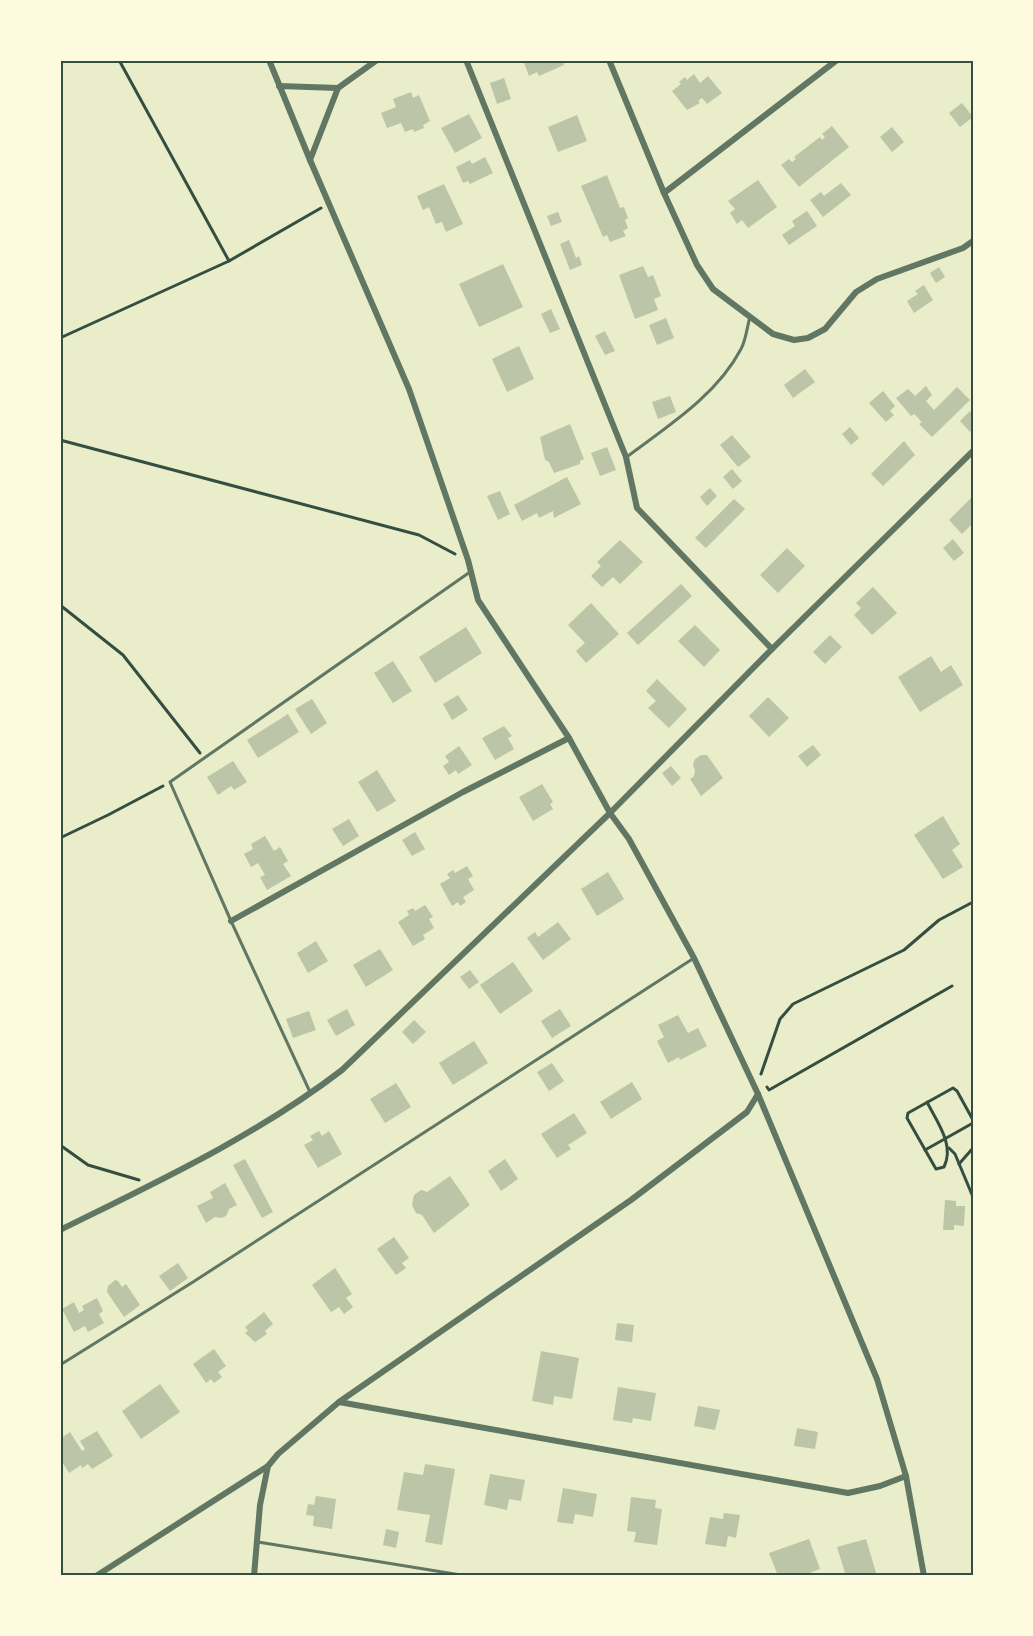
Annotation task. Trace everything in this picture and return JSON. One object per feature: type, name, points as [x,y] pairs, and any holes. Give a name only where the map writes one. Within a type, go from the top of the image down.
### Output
[{"type":"street","points":[[269,60],[409,389],[468,561],[478,600],[569,738],[610,813],[629,839],[694,958],[758,1094],[877,1379],[906,1476],[924,1576]]},
{"type":"street","points":[[310,160],[338,88],[377,60]]},
{"type":"street","points":[[466,60],[626,457],[637,508],[772,649]]},
{"type":"street","points":[[609,60],[664,193],[697,265],[713,289],[773,334],[794,340],[808,338],[825,329],[856,292],[877,279],[963,248],[973,241]]},
{"type":"street","points":[[664,193],[837,60]]},
{"type":"street","points":[[279,86],[338,88]]},
{"type":"street","points":[[60,1230],[205,1158],[310,1094],[342,1070],[610,813],[973,451]]},
{"type":"street","points":[[231,921],[463,792],[569,738]]},
{"type":"street","points":[[96,1576],[268,1466],[278,1454],[339,1402],[631,1200],[747,1112],[758,1094]]},
{"type":"street","points":[[339,1402],[848,1493],[880,1486],[906,1476]]},
{"type":"street","points":[[254,1576],[260,1505],[268,1466]]},
{"type":"lane","points":[[626,457],[702,398],[726,372],[742,347],[750,317]]},
{"type":"lane","points":[[310,1094],[170,782],[470,572]]},
{"type":"lane","points":[[60,1365],[203,1276],[694,958]]},
{"type":"lane","points":[[256,1541],[467,1576]]},
{"type":"path","points":[[119,60],[229,261]]},
{"type":"path","points":[[60,338],[229,261],[329,204]]},
{"type":"path","points":[[60,440],[420,535],[468,561]]},
{"type":"path","points":[[60,605],[123,655],[204,758]]},
{"type":"path","points":[[60,838],[170,782]]},
{"type":"path","points":[[952,986],[769,1090],[760,1075],[780,1019],[793,1004],[904,950],[939,920],[973,902]]},
{"type":"path","points":[[925,1150],[973,1121],[955,1089],[910,1111],[907,1116],[925,1150],[934,1167],[939,1170],[944,1167],[947,1160],[948,1147]]},
{"type":"path","points":[[927,1102],[948,1147],[955,1154],[973,1197]]},
{"type":"path","points":[[60,1145],[88,1164],[152,1184]]},
{"type":"path","points":[[959,1164],[973,1148]]},
{"type":"path","points":[[973,1233],[973,1263]]},
{"type":"building","points":[[523,60],[562,60],[564,65],[539,76],[537,72],[529,76]]},
{"type":"building","points":[[694,74],[700,83],[708,76],[722,93],[707,104],[702,98],[698,101],[700,103],[687,110],[672,91],[681,84],[679,82],[685,77],[687,80]]},
{"type":"building","points":[[504,78],[511,99],[497,104],[490,83]]},
{"type":"building","points":[[411,92],[413,98],[419,95],[430,121],[423,125],[424,128],[414,132],[413,129],[405,132],[401,123],[387,128],[381,113],[396,107],[393,99]]},
{"type":"building","points":[[962,103],[973,117],[960,127],[949,113]]},
{"type":"building","points":[[469,114],[482,138],[455,153],[441,128]]},
{"type":"building","points":[[577,115],[587,141],[558,152],[548,127]]},
{"type":"building","points":[[832,126],[849,147],[799,187],[781,165],[789,159],[792,162],[796,159],[794,157],[820,137],[822,140],[825,137],[822,134]]},
{"type":"building","points":[[892,127],[904,142],[892,152],[880,137]]},
{"type":"building","points":[[485,157],[493,173],[470,184],[468,181],[463,183],[456,167],[470,160],[472,164]]},
{"type":"building","points":[[607,175],[620,208],[624,207],[628,218],[625,220],[628,228],[623,231],[626,236],[610,242],[607,235],[603,237],[581,186]]},
{"type":"building","points":[[758,180],[777,207],[748,228],[742,220],[737,224],[730,213],[735,209],[728,201]]},
{"type":"building","points":[[841,183],[851,195],[823,217],[810,200],[821,192],[824,196]]},
{"type":"building","points":[[444,184],[463,224],[446,232],[442,222],[436,224],[429,207],[423,210],[417,196]]},
{"type":"building","points":[[807,211],[817,226],[789,245],[782,235],[795,226],[792,221]]},
{"type":"building","points":[[558,212],[562,222],[551,226],[547,216]]},
{"type":"building","points":[[569,240],[576,258],[579,256],[582,265],[570,270],[560,244]]},
{"type":"building","points":[[503,264],[523,307],[479,327],[459,284]]},
{"type":"building","points":[[643,266],[648,277],[653,275],[661,296],[654,299],[658,310],[635,319],[619,275]]},
{"type":"building","points":[[939,267],[945,277],[936,283],[930,273]]},
{"type":"building","points":[[924,285],[933,300],[914,313],[907,301],[918,294],[915,291]]},
{"type":"building","points":[[551,309],[560,329],[550,333],[541,314]]},
{"type":"building","points":[[666,318],[674,338],[657,345],[649,325]]},
{"type":"building","points":[[605,331],[615,351],[605,355],[595,336]]},
{"type":"building","points":[[519,346],[534,379],[507,392],[492,359]]},
{"type":"building","points":[[805,369],[815,382],[793,398],[784,385]]},
{"type":"building","points":[[926,386],[932,395],[926,401],[934,410],[957,387],[970,400],[932,437],[919,424],[922,422],[914,414],[911,416],[896,398],[908,389],[915,396]]},
{"type":"building","points":[[883,391],[895,406],[890,411],[894,415],[886,422],[869,403]]},
{"type":"building","points":[[670,396],[676,412],[658,419],[652,402]]},
{"type":"building","points":[[970,411],[973,415],[973,428],[970,432],[960,421]]},
{"type":"building","points":[[570,424],[584,459],[580,461],[580,464],[554,473],[549,462],[545,460],[540,437]]},
{"type":"building","points":[[850,427],[859,438],[851,445],[842,434]]},
{"type":"building","points":[[732,435],[751,457],[738,467],[720,445]]},
{"type":"building","points":[[904,441],[915,455],[883,486],[871,474]]},
{"type":"building","points":[[607,447],[616,470],[600,476],[591,453]]},
{"type":"building","points":[[732,469],[742,481],[733,489],[723,477]]},
{"type":"building","points":[[567,477],[581,504],[554,518],[553,511],[539,518],[537,513],[522,521],[514,505]]},
{"type":"building","points":[[710,488],[717,496],[707,506],[700,497]]},
{"type":"building","points":[[500,491],[510,514],[498,520],[487,496]]},
{"type":"building","points":[[973,496],[973,523],[962,534],[949,520]]},
{"type":"building","points":[[734,499],[745,509],[706,548],[695,538]]},
{"type":"building","points":[[953,539],[964,553],[954,561],[943,548]]},
{"type":"building","points":[[620,540],[643,562],[620,584],[613,577],[602,587],[591,576],[601,566],[597,562]]},
{"type":"building","points":[[787,548],[805,566],[778,593],[760,575]]},
{"type":"building","points":[[681,584],[692,596],[638,645],[627,633]]},
{"type":"building","points":[[873,587],[897,613],[872,635],[854,615],[861,608],[856,603]]},
{"type":"building","points":[[591,603],[619,634],[586,663],[576,651],[585,643],[568,625]]},
{"type":"building","points":[[695,625],[720,650],[704,667],[678,641]]},
{"type":"building","points":[[466,627],[482,653],[435,683],[419,657]]},
{"type":"building","points":[[830,635],[842,647],[825,664],[813,652]]},
{"type":"building","points":[[931,656],[941,672],[951,665],[963,685],[920,712],[898,677]]},
{"type":"building","points":[[393,661],[412,691],[393,703],[374,673]]},
{"type":"building","points":[[657,679],[687,709],[669,728],[648,708],[656,701],[646,691]]},
{"type":"building","points":[[458,695],[468,710],[452,720],[443,704]]},
{"type":"building","points":[[768,697],[789,718],[769,737],[749,716]]},
{"type":"building","points":[[312,699],[327,723],[311,734],[295,709]]},
{"type":"building","points":[[288,714],[299,732],[258,758],[247,740]]},
{"type":"building","points":[[504,726],[512,736],[508,738],[514,749],[495,760],[482,738]]},
{"type":"building","points":[[813,745],[821,755],[807,767],[798,756]]},
{"type":"building","points":[[459,746],[472,765],[458,774],[456,770],[449,775],[443,766],[449,762],[445,756]]},
{"type":"building","points":[[701,755],[707,755],[723,778],[701,796],[690,779],[694,776],[695,759]]},
{"type":"building","points":[[233,761],[247,782],[234,790],[231,786],[218,795],[207,777]]},
{"type":"building","points":[[671,766],[681,778],[672,786],[662,773]]},
{"type":"building","points":[[377,770],[396,801],[377,812],[358,782]]},
{"type":"building","points":[[542,784],[553,802],[550,804],[553,809],[533,821],[519,797]]},
{"type":"building","points":[[943,816],[960,844],[952,850],[963,867],[943,879],[914,835]]},
{"type":"building","points":[[349,819],[359,836],[343,846],[332,829]]},
{"type":"building","points":[[415,832],[425,849],[412,856],[402,840]]},
{"type":"building","points":[[265,836],[274,851],[280,847],[288,861],[283,864],[291,876],[267,890],[260,877],[265,875],[258,863],[251,867],[244,854],[253,849],[251,844]]},
{"type":"building","points":[[467,866],[473,876],[468,879],[474,890],[463,897],[466,902],[460,906],[458,902],[452,906],[440,884],[450,878],[447,874],[453,870],[455,873]]},
{"type":"building","points":[[608,872],[624,899],[597,916],[581,889]]},
{"type":"building","points":[[425,905],[433,917],[429,919],[434,928],[423,935],[425,939],[413,946],[398,922],[409,915],[407,911],[413,908],[415,911]]},
{"type":"building","points":[[558,922],[571,939],[543,960],[527,938],[535,932],[538,937]]},
{"type":"building","points":[[316,941],[328,961],[308,973],[297,953]]},
{"type":"building","points":[[380,949],[393,970],[366,987],[353,965]]},
{"type":"building","points":[[513,962],[533,991],[500,1014],[480,985]]},
{"type":"building","points":[[470,970],[479,982],[469,989],[460,977]]},
{"type":"building","points":[[347,1009],[355,1025],[336,1036],[327,1020]]},
{"type":"building","points":[[560,1009],[571,1026],[552,1038],[541,1021]]},
{"type":"building","points":[[309,1011],[316,1030],[293,1038],[286,1019]]},
{"type":"building","points":[[678,1015],[688,1033],[698,1028],[707,1046],[680,1060],[679,1057],[668,1063],[657,1041],[664,1037],[658,1025]]},
{"type":"building","points":[[414,1020],[426,1032],[413,1044],[402,1032]]},
{"type":"building","points":[[474,1041],[488,1063],[453,1085],[439,1063]]},
{"type":"building","points":[[552,1063],[564,1081],[549,1091],[537,1072]]},
{"type":"building","points":[[632,1082],[642,1099],[611,1119],[600,1102]]},
{"type":"building","points":[[396,1083],[411,1107],[385,1123],[370,1099]]},
{"type":"building","points":[[574,1113],[587,1133],[568,1145],[571,1149],[557,1158],[541,1134]]},
{"type":"building","points":[[319,1131],[322,1136],[329,1131],[342,1154],[318,1168],[304,1145],[313,1140],[310,1136]]},
{"type":"building","points":[[245,1159],[273,1212],[262,1218],[233,1165]]},
{"type":"building","points":[[505,1159],[518,1179],[501,1191],[488,1171]]},
{"type":"building","points":[[450,1176],[470,1205],[434,1233],[422,1215],[416,1213],[412,1205],[414,1195],[421,1190],[427,1192]]},
{"type":"building","points":[[225,1183],[237,1205],[229,1209],[226,1216],[215,1217],[206,1223],[197,1206],[213,1198],[210,1192]]},
{"type":"building","points":[[945,1200],[956,1201],[956,1206],[965,1206],[964,1226],[954,1225],[954,1230],[943,1230]]},
{"type":"building","points":[[394,1237],[409,1258],[402,1263],[406,1268],[396,1275],[377,1249]]},
{"type":"building","points":[[178,1263],[188,1278],[170,1291],[159,1276]]},
{"type":"building","points":[[335,1268],[352,1294],[346,1298],[353,1307],[344,1314],[339,1307],[331,1312],[312,1285]]},
{"type":"building","points":[[115,1280],[122,1287],[126,1284],[140,1305],[124,1317],[107,1292],[108,1286]]},
{"type":"building","points":[[97,1298],[103,1311],[99,1314],[104,1323],[88,1332],[85,1326],[74,1332],[62,1309],[74,1302],[79,1313],[84,1310],[82,1306]]},
{"type":"building","points":[[264,1312],[273,1324],[265,1331],[267,1334],[255,1342],[245,1333],[248,1331],[245,1327]]},
{"type":"building","points":[[617,1323],[634,1325],[632,1342],[615,1340]]},
{"type":"building","points":[[214,1349],[226,1366],[218,1372],[222,1377],[214,1383],[211,1379],[206,1383],[193,1364]]},
{"type":"building","points":[[541,1351],[579,1358],[572,1399],[554,1396],[553,1405],[532,1401]]},
{"type":"building","points":[[160,1384],[180,1412],[141,1439],[122,1411]]},
{"type":"building","points":[[618,1387],[656,1393],[651,1421],[633,1418],[632,1423],[613,1420]]},
{"type":"building","points":[[698,1406],[720,1410],[715,1430],[694,1426]]},
{"type":"building","points":[[797,1428],[818,1432],[815,1449],[794,1446]]},
{"type":"building","points":[[97,1431],[113,1456],[92,1469],[88,1464],[82,1468],[81,1465],[69,1473],[60,1458],[60,1439],[70,1432],[82,1451],[85,1449],[80,1441]]},
{"type":"building","points":[[425,1464],[455,1469],[442,1545],[425,1542],[430,1515],[397,1510],[404,1472],[423,1475]]},
{"type":"building","points":[[490,1474],[525,1480],[521,1501],[509,1499],[507,1510],[484,1505]]},
{"type":"building","points":[[563,1488],[597,1494],[593,1517],[575,1514],[573,1524],[557,1522]]},
{"type":"building","points":[[316,1496],[336,1499],[332,1529],[313,1526],[314,1516],[306,1515],[308,1504],[314,1505]]},
{"type":"building","points":[[631,1497],[656,1500],[655,1508],[662,1509],[657,1545],[634,1542],[636,1532],[627,1531]]},
{"type":"building","points":[[724,1513],[740,1515],[736,1538],[728,1536],[726,1547],[705,1544],[710,1517],[723,1519]]},
{"type":"building","points":[[386,1529],[399,1532],[396,1548],[383,1545]]},
{"type":"building","points":[[809,1539],[820,1569],[801,1576],[778,1576],[769,1553]]},
{"type":"building","points":[[866,1539],[877,1576],[846,1576],[837,1547]]}]
